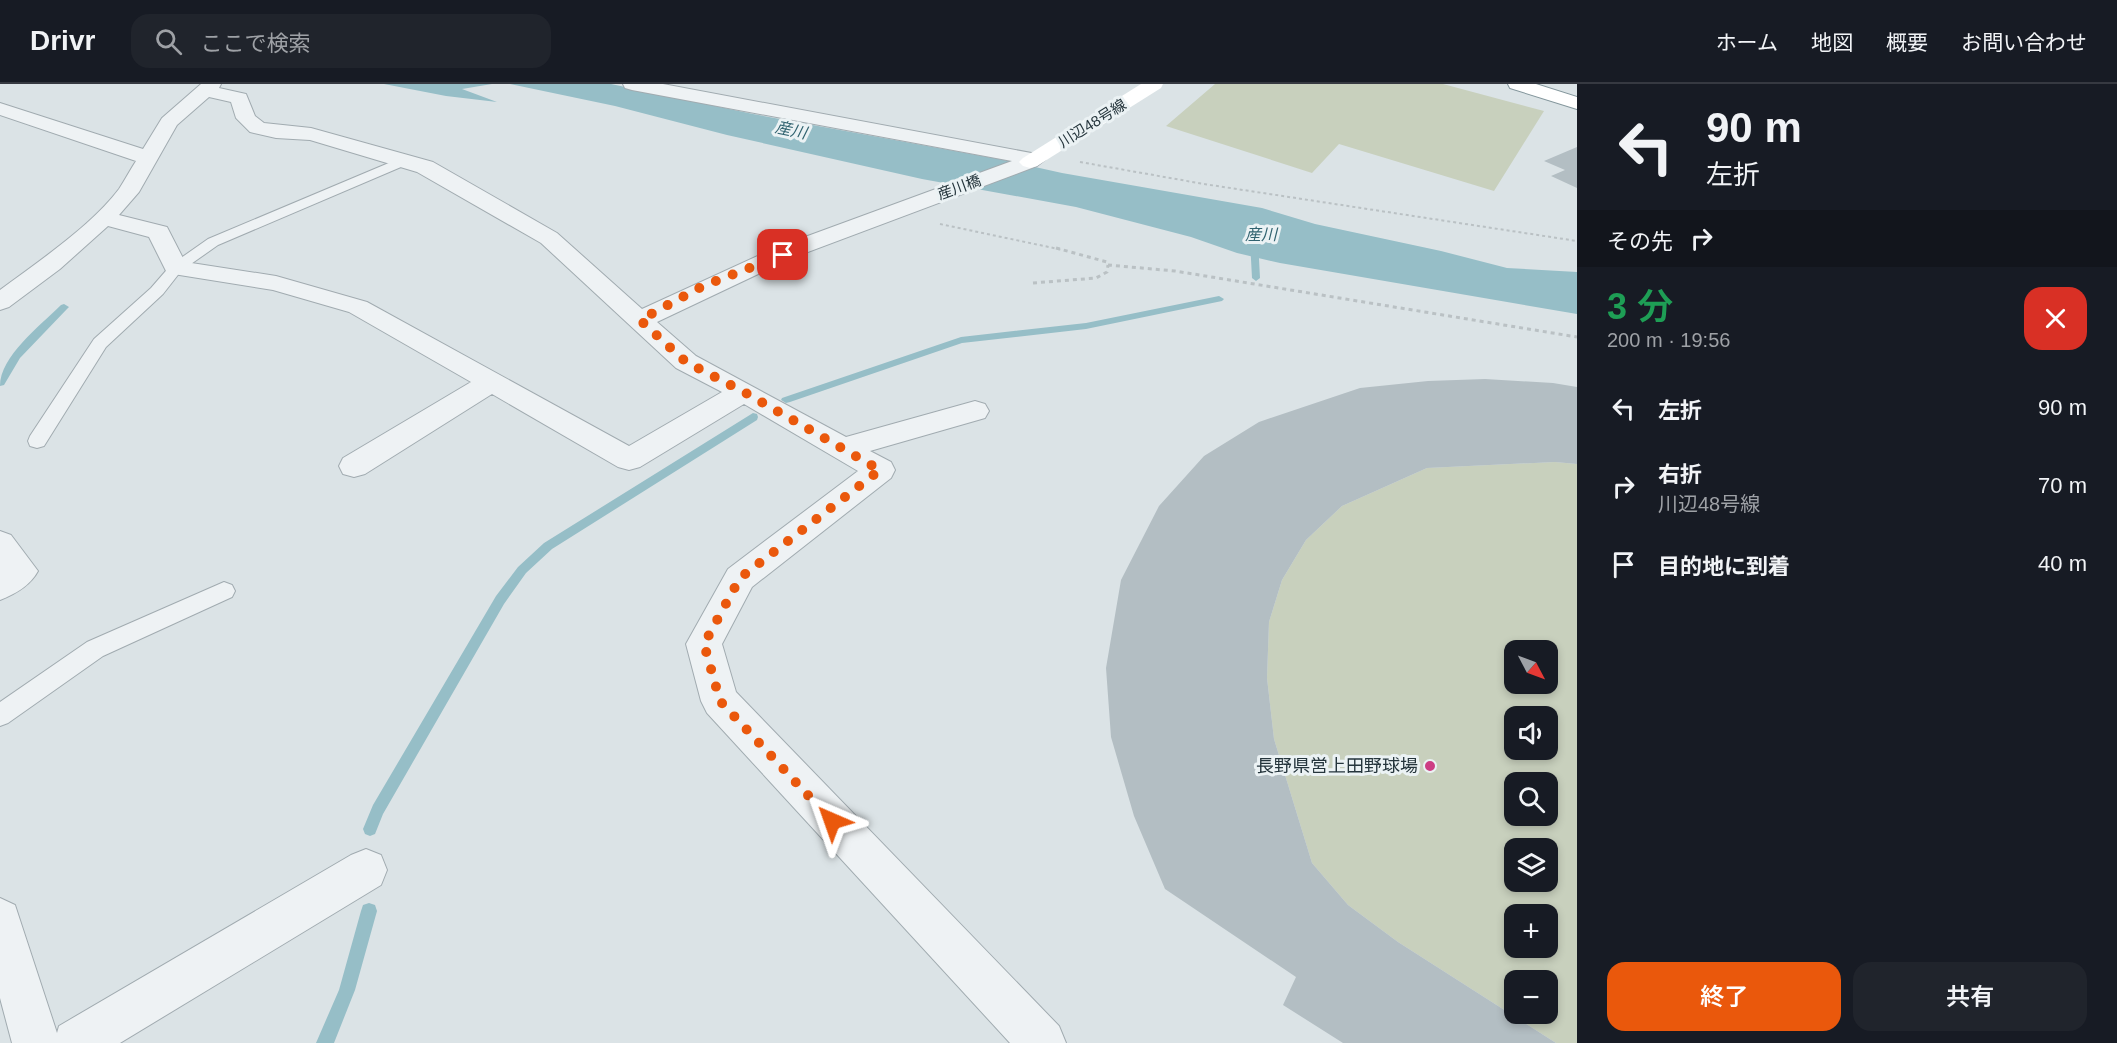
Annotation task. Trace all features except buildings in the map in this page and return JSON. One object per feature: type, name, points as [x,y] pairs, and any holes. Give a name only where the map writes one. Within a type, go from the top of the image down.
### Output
[{"type":"main road","name":"川辺48号線","points":[[1035,158],[1154,84]]},
{"type":"main road","points":[[1517,84],[1577,103]]},
{"type":"main road","points":[[1562,84],[1577,89]]},
{"type":"street","points":[[632,84],[663,87],[1035,158]]},
{"type":"street","points":[[0,302],[51,264],[104,219],[128,192],[169,122],[208,87],[239,98],[246,118],[257,128],[276,132],[311,134],[425,167],[549,238],[686,362],[744,392],[880,470],[740,578],[704,644],[720,701],[1042,1043]]},
{"type":"street","points":[[0,109],[148,158]]},
{"type":"street","name":"産川橋","points":[[886,214],[1035,158]]},
{"type":"street","points":[[640,320],[703,286],[886,214]]},
{"type":"street","points":[[104,219],[159,232],[177,268],[276,283],[358,307],[629,459],[744,392]]},
{"type":"street","points":[[354,466],[492,382]]},
{"type":"street","points":[[844,448],[975,411]]},
{"type":"street","points":[[0,544],[21,572],[0,586]]},
{"type":"street","points":[[76,1043],[366,870]]},
{"type":"street","points":[[0,920],[36,1043]]},
{"type":"lane","points":[[37,441],[100,343],[157,291],[177,268],[213,242],[403,161]]},
{"type":"lane","points":[[0,715],[95,649],[224,591]]},
{"type":"path","points":[[1035,158],[1506,228],[1577,241]]},
{"type":"path","points":[[886,214],[1069,251],[1107,262],[1107,272],[1096,278],[1033,283]]},
{"type":"path","points":[[1108,266],[1175,271],[1577,337]]},
{"type":"green space","points":[[1215,84],[1443,84],[1544,111],[1494,191],[1339,144],[1312,173],[1166,126]]},
{"type":"green space","name":"長野県営上田野球場","points":[[1555,462],[1577,464],[1577,1043],[1556,1043],[1526,1024],[1558,1024],[1558,970],[1504,970],[1504,1010],[1398,942],[1348,905],[1312,863],[1274,739],[1267,678],[1269,622],[1282,580],[1306,540],[1342,506],[1427,468]]},
{"type":"water","points":[[384,84],[492,84],[462,89],[497,102],[446,96]]},
{"type":"water","name":"産川","points":[[510,84],[611,84],[753,114],[1004,160],[1062,173],[1262,208],[1315,224],[1441,251],[1507,268],[1577,272],[1577,314],[1280,263],[1076,207],[922,179],[727,135],[615,106]]},
{"type":"waterway","points":[[1254,240],[1256,278]]},
{"type":"waterway","points":[[786,400],[961,340],[1086,326],[1219,299]]},
{"type":"waterway","points":[[0,383],[16,356],[64,307]]},
{"type":"waterway","points":[[370,829],[378,810],[500,600],[522,570],[548,546],[753,417]]},
{"type":"waterway","points":[[325,1043],[347,990],[369,911]]},
{"type":"place","name":"長野県営上田野球場","points":[[1430,766]]},
{"type":"route","points":[[783,255],[703,286],[640,320],[686,362],[744,392],[880,470],[740,578],[704,644],[720,701],[832,821]]}]
